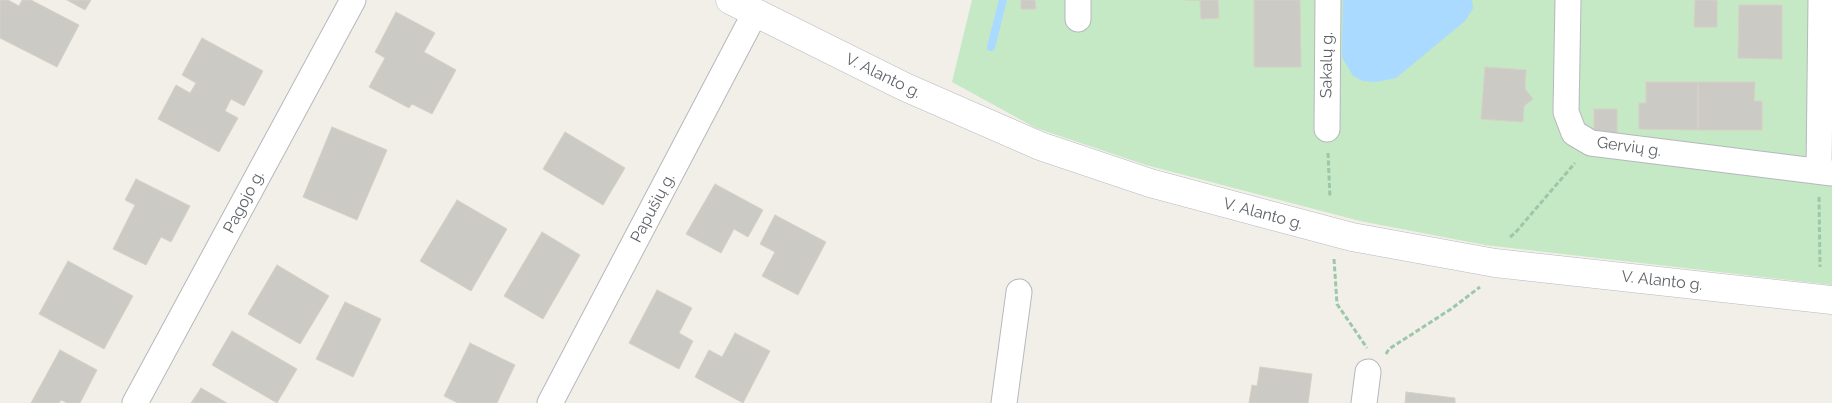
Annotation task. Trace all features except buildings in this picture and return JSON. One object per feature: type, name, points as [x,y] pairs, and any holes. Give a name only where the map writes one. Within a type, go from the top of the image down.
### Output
[{"type":"main road","name":"V. Alanto g.","points":[[730,0],[905,87],[1040,146],[1150,183],[1352,237],[1495,263],[1832,300]]},
{"type":"street","name":"Pagojo g.","points":[[135,403],[353,0]]},
{"type":"street","name":"Sakalų g.","points":[[1327,129],[1328,0]]},
{"type":"street","name":"Gervių g.","points":[[1568,0],[1566,112],[1574,133],[1591,143],[1825,172]]},
{"type":"street","points":[[1821,0],[1825,172]]},
{"type":"street","name":"Papušių g.","points":[[550,403],[755,13]]},
{"type":"street","points":[[1004,403],[1019,292]]},
{"type":"street","points":[[1364,403],[1373,369]]},
{"type":"path","points":[[1327,129],[1330,198]]},
{"type":"path","points":[[1332,232],[1337,304],[1373,369],[1389,349],[1451,309],[1490,280],[1501,243],[1515,233],[1591,143]]},
{"type":"path","points":[[1820,267],[1825,172]]},
{"type":"green space","points":[[972,0],[1832,0],[1832,285],[1485,245],[1360,221],[1146,165],[1036,128],[952,82]]},
{"type":"water","points":[[1343,0],[1472,0],[1473,9],[1465,21],[1396,78],[1375,82],[1363,81],[1353,76],[1342,57]]},
{"type":"waterway","points":[[991,47],[1003,0]]}]
